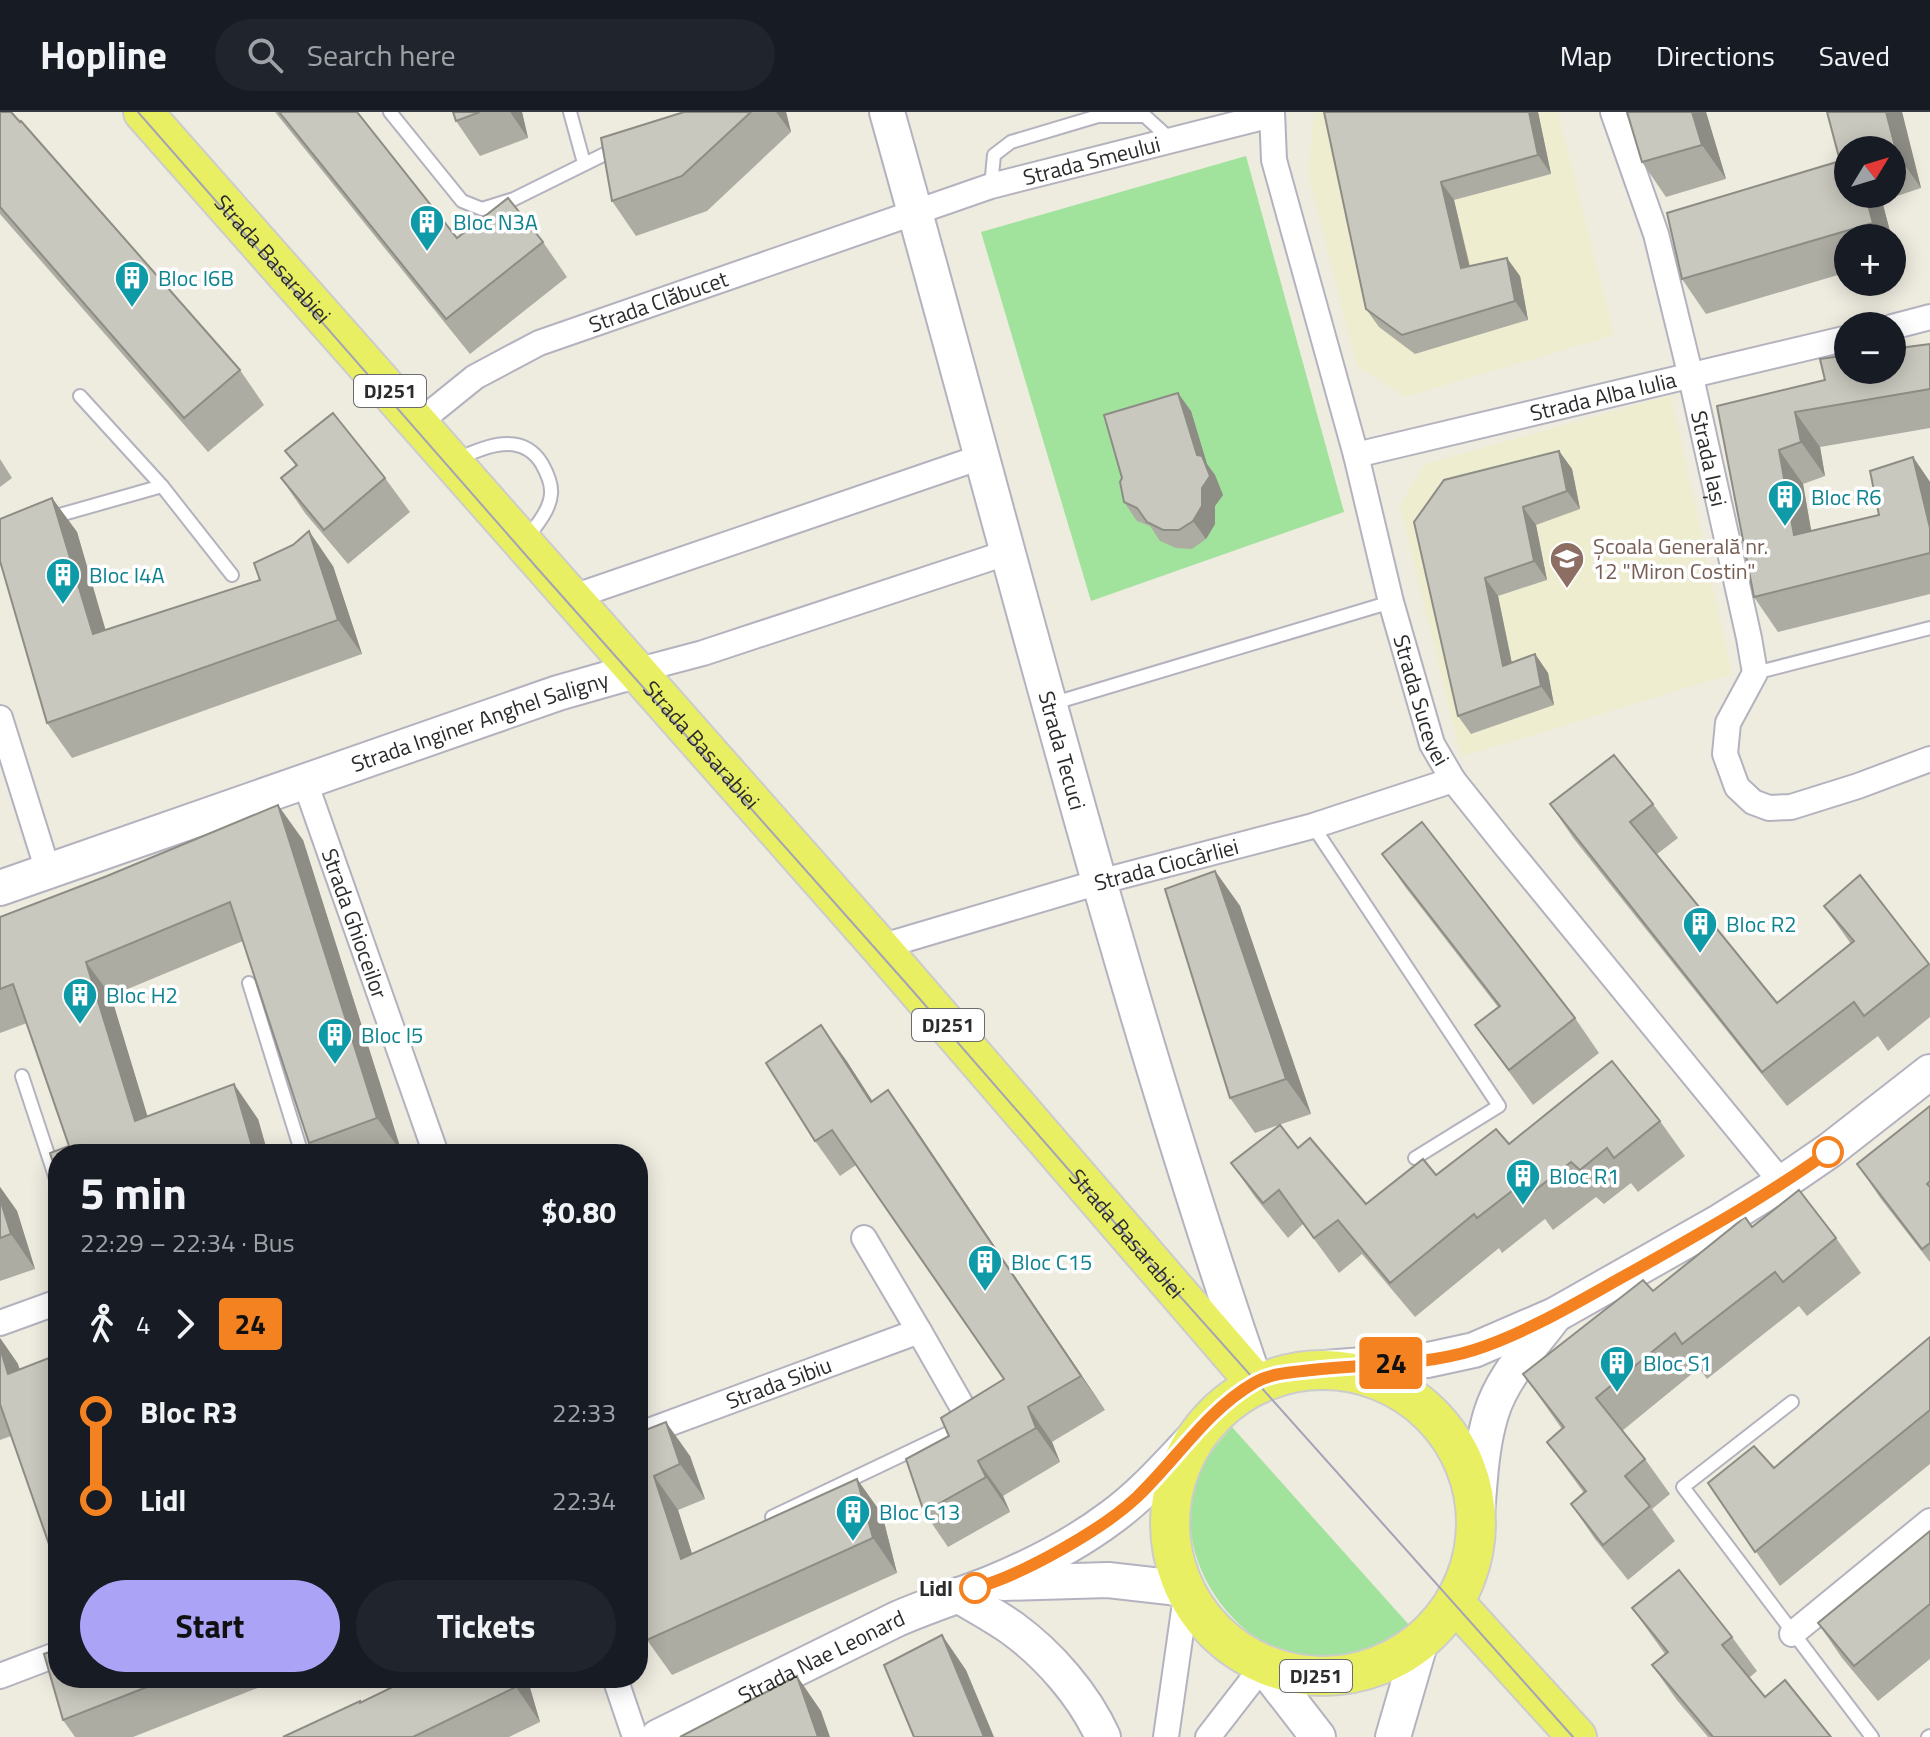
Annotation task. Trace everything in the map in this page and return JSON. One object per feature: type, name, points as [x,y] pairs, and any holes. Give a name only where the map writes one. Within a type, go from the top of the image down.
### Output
[{"type":"main road","name":"Strada Basarabiei","points":[[143,112],[880,947],[1255,1382]]},
{"type":"main road","name":"Strada Tecuci","points":[[887,112],[1099,882],[1190,1190],[1255,1382]]},
{"type":"main road","name":"Strada Inginer Anghel Saligny","points":[[0,888],[558,693],[635,671]]},
{"type":"main road","points":[[1325,1368],[1428,1360],[1474,1350],[1555,1315],[1782,1183],[1930,1072]]},
{"type":"main road","points":[[1477,1514],[1482,1449],[1491,1412],[1507,1379],[1555,1315]]},
{"type":"main road","name":"DJ251","points":[[1325,1368],[1370,1376],[1411,1396],[1445,1428],[1467,1468],[1477,1514],[1471,1566],[1455,1603],[1420,1644],[1384,1665],[1345,1676],[1303,1676],[1263,1666],[1230,1646],[1204,1619],[1187,1589],[1171,1540],[1170,1511],[1173,1485],[1193,1439],[1218,1409],[1255,1382],[1286,1373],[1325,1368]]},
{"type":"main road","name":"Strada Nae Leonard","points":[[658,1737],[897,1619],[973,1590],[1062,1549],[1136,1498],[1193,1439]]},
{"type":"main road","name":"Strada Nae Leonard","points":[[973,1590],[1055,1580],[1108,1580],[1187,1589]]},
{"type":"main road","points":[[973,1590],[1058,1669],[1095,1719],[1103,1737]]},
{"type":"main road","points":[[1455,1603],[1577,1737]]},
{"type":"main road","name":"DJ251","points":[[1393,1737],[1420,1644]]},
{"type":"main road","name":"DJ251","points":[[1263,1666],[1318,1737]]},
{"type":"street","name":"Strada Iași","points":[[1613,112],[1656,234],[1691,377],[1755,673]]},
{"type":"street","name":"Strada Smeului","points":[[915,213],[991,186],[1271,114]]},
{"type":"street","name":"Strada Sucevei","points":[[1271,114],[1274,160],[1356,455],[1391,602],[1432,744],[1453,780],[1782,1183]]},
{"type":"street","name":"Strada Clăbucet","points":[[418,423],[475,377],[539,343],[915,213]]},
{"type":"street","points":[[1906,323],[1930,317]]},
{"type":"street","name":"Strada Alba Iulia","points":[[1356,455],[1834,341]]},
{"type":"street","points":[[570,598],[981,457]]},
{"type":"street","name":"Strada Inginer Anghel Saligny","points":[[635,671],[703,653],[1009,552]]},
{"type":"street","points":[[1755,673],[1728,723],[1725,754],[1737,787],[1753,802],[1769,808],[1791,807],[1930,759]]},
{"type":"street","points":[[0,718],[48,871]]},
{"type":"street","name":"Strada Ciocârliei","points":[[880,947],[1099,882],[1313,826],[1453,780]]},
{"type":"street","name":"Strada Ghioceilor","points":[[305,782],[432,1144]]},
{"type":"street","points":[[864,1238],[971,1422]]},
{"type":"street","points":[[0,1323],[48,1306]]},
{"type":"street","name":"Strada Sibiu","points":[[648,1431],[919,1331]]},
{"type":"street","points":[[1792,1634],[1930,1521]]},
{"type":"street","points":[[1166,1737],[1187,1589]]},
{"type":"street","points":[[0,1676],[48,1658]]},
{"type":"street","points":[[1208,1737],[1263,1666]]},
{"type":"street","points":[[618,1688],[635,1737]]},
{"type":"lane","points":[[390,112],[462,201],[482,209],[514,199],[625,144]]},
{"type":"lane","points":[[570,112],[584,163]]},
{"type":"lane","points":[[991,186],[994,155],[1011,142],[1098,116],[1145,116],[1171,140]]},
{"type":"lane","points":[[80,396],[162,486],[232,575]]},
{"type":"lane","points":[[452,463],[484,446],[507,443],[525,448],[539,460],[549,477],[551,495],[542,517],[522,544]]},
{"type":"lane","points":[[30,524],[162,486]]},
{"type":"lane","points":[[1051,704],[1391,602]]},
{"type":"lane","points":[[1755,673],[1930,628]]},
{"type":"lane","points":[[1313,826],[1499,1106],[1415,1158]]},
{"type":"lane","points":[[249,983],[299,1144]]},
{"type":"lane","points":[[22,1076],[48,1155]]},
{"type":"lane","points":[[1792,1402],[1683,1487],[1872,1737]]},
{"type":"lane","points":[[772,1517],[971,1422]]},
{"type":"shaded area","points":[[1314,112],[1558,112],[1614,335],[1405,397],[1357,366],[1308,174]]},
{"type":"shaded area","name":"Școala Generală nr. 12 \"Miron Costin\"","points":[[1671,395],[1732,674],[1461,757],[1400,505],[1425,464]]},
{"type":"green space","points":[[1246,156],[1344,512],[1091,601],[981,232]]},
{"type":"green space","points":[[1232,1427],[1410,1626],[1379,1646],[1354,1657],[1313,1660],[1282,1652],[1254,1636],[1230,1614],[1210,1588],[1197,1558],[1190,1527],[1194,1485],[1213,1450]]},
{"type":"building","name":"Bloc I6B","points":[[0,112],[11,112],[21,121],[240,370],[184,418],[0,207]]},
{"type":"building","name":"Bloc N3A","points":[[279,112],[357,112],[457,238],[508,198],[543,242],[446,319]]},
{"type":"building","points":[[453,112],[480,112],[456,121]]},
{"type":"building","points":[[684,112],[751,112],[682,176],[612,201],[601,138]]},
{"type":"building","points":[[1324,112],[1529,112],[1538,155],[1441,182],[1461,268],[1507,258],[1515,301],[1402,335],[1366,309]]},
{"type":"building","points":[[1627,112],[1692,112],[1702,145],[1642,162]]},
{"type":"building","points":[[1827,112],[1886,112],[1892,136],[1834,136]]},
{"type":"building","points":[[1834,163],[1834,208],[1869,208],[1873,223],[1834,224],[1834,234],[1682,279],[1667,213]]},
{"type":"building","points":[[1930,344],[1930,389],[1795,412],[1801,442],[1779,450],[1794,535],[1879,515],[1870,471],[1913,457],[1930,528],[1930,553],[1754,597],[1717,406],[1825,380],[1820,359],[1834,357],[1834,384],[1906,384],[1906,347]]},
{"type":"building","points":[[1178,393],[1197,455],[1202,456],[1210,476],[1202,488],[1202,506],[1193,521],[1179,530],[1163,530],[1147,522],[1137,508],[1124,502],[1122,478],[1104,415]]},
{"type":"building","points":[[333,413],[385,478],[324,530],[281,478],[297,465],[285,451]]},
{"type":"building","points":[[1559,451],[1567,491],[1523,507],[1534,561],[1485,578],[1503,666],[1535,654],[1541,686],[1458,716],[1414,522],[1444,480]]},
{"type":"building","points":[[52,498],[93,634],[260,580],[254,563],[293,545],[309,531],[338,620],[47,723],[0,561],[0,519]]},
{"type":"building","name":"Bloc R2","points":[[1614,755],[1653,804],[1630,822],[1777,1003],[1854,941],[1824,906],[1860,875],[1929,964],[1864,1016],[1854,1002],[1762,1072],[1550,804]]},
{"type":"building","points":[[278,805],[377,1118],[309,1143],[230,902],[86,962],[135,1121],[234,1084],[251,1144],[68,1144],[13,984],[0,989],[0,917]]},
{"type":"building","points":[[1422,822],[1575,1018],[1509,1070],[1475,1025],[1500,1006],[1382,854]]},
{"type":"building","points":[[1215,871],[1286,1079],[1230,1098],[1165,889]]},
{"type":"building","name":"Bloc C15","points":[[821,1025],[871,1102],[888,1090],[1081,1376],[1028,1407],[1036,1428],[978,1461],[986,1477],[924,1512],[906,1459],[949,1436],[941,1418],[1004,1379],[832,1130],[815,1141],[766,1063]]},
{"type":"building","points":[[1612,1061],[1660,1121],[1614,1158],[1607,1148],[1580,1170],[1571,1162],[1529,1195],[1521,1184],[1477,1218],[1474,1214],[1390,1283],[1338,1220],[1314,1238],[1279,1190],[1263,1203],[1231,1163],[1280,1125],[1298,1148],[1310,1138],[1366,1204],[1423,1159],[1436,1175],[1496,1129],[1509,1144]]},
{"type":"building","points":[[1930,1106],[1930,1181],[1927,1184],[1930,1187],[1930,1243],[1922,1249],[1857,1164]]},
{"type":"building","points":[[1799,1190],[1836,1238],[1783,1282],[1775,1272],[1682,1344],[1675,1333],[1596,1398],[1645,1459],[1625,1476],[1650,1506],[1603,1545],[1571,1504],[1586,1491],[1547,1442],[1564,1427],[1523,1374],[1643,1280],[1653,1291],[1745,1217],[1752,1227]]},
{"type":"building","points":[[0,1199],[11,1234],[0,1238]]},
{"type":"building","points":[[1930,1337],[1930,1410],[1755,1552],[1708,1483],[1754,1446],[1774,1468]]},
{"type":"building","points":[[0,1348],[8,1374],[48,1358],[48,1541],[0,1404]]},
{"type":"building","points":[[666,1422],[680,1464],[654,1476],[681,1559],[857,1479],[873,1538],[648,1640],[648,1429]]},
{"type":"building","points":[[1930,1531],[1930,1604],[1854,1666],[1818,1623]]},
{"type":"building","points":[[1679,1570],[1732,1637],[1722,1645],[1765,1697],[1785,1680],[1831,1737],[1713,1737],[1652,1665],[1668,1652],[1632,1608]]},
{"type":"building","points":[[942,1635],[984,1737],[914,1737],[884,1665]]},
{"type":"building","points":[[797,1676],[818,1737],[680,1737]]},
{"type":"building","points":[[54,1688],[145,1688],[63,1720]]},
{"type":"building","points":[[391,1688],[514,1688],[413,1737],[283,1737]]},
{"type":"tram line","points":[[138,112],[1129,1239],[1573,1737]]},
{"type":"bus line","name":"24","points":[[975,1588],[988,1585],[1062,1549],[1113,1516],[1136,1498],[1218,1409],[1255,1382],[1286,1373],[1428,1360],[1474,1350],[1555,1315],[1721,1221],[1828,1152]]},
{"type":"place","name":"Bloc N3A","points":[[427,253]]},
{"type":"place","name":"Bloc I6B","points":[[132,309]]},
{"type":"place","name":"Bloc R6","points":[[1785,528]]},
{"type":"place","name":"Școala Generală nr. 12 \"Miron Costin\"","points":[[1567,590]]},
{"type":"place","name":"Bloc I4A","points":[[63,606]]},
{"type":"place","name":"Bloc R2","points":[[1700,955]]},
{"type":"place","name":"Bloc H2","points":[[80,1026]]},
{"type":"place","name":"Bloc I5","points":[[335,1066]]},
{"type":"place","name":"Bloc R1","points":[[1523,1207]]},
{"type":"place","name":"Bloc C15","points":[[985,1293]]},
{"type":"place","name":"Bloc S1","points":[[1617,1394]]},
{"type":"place","name":"Bloc C13","points":[[853,1543]]},
{"type":"place","name":"Lidl","points":[[975,1588]]}]
